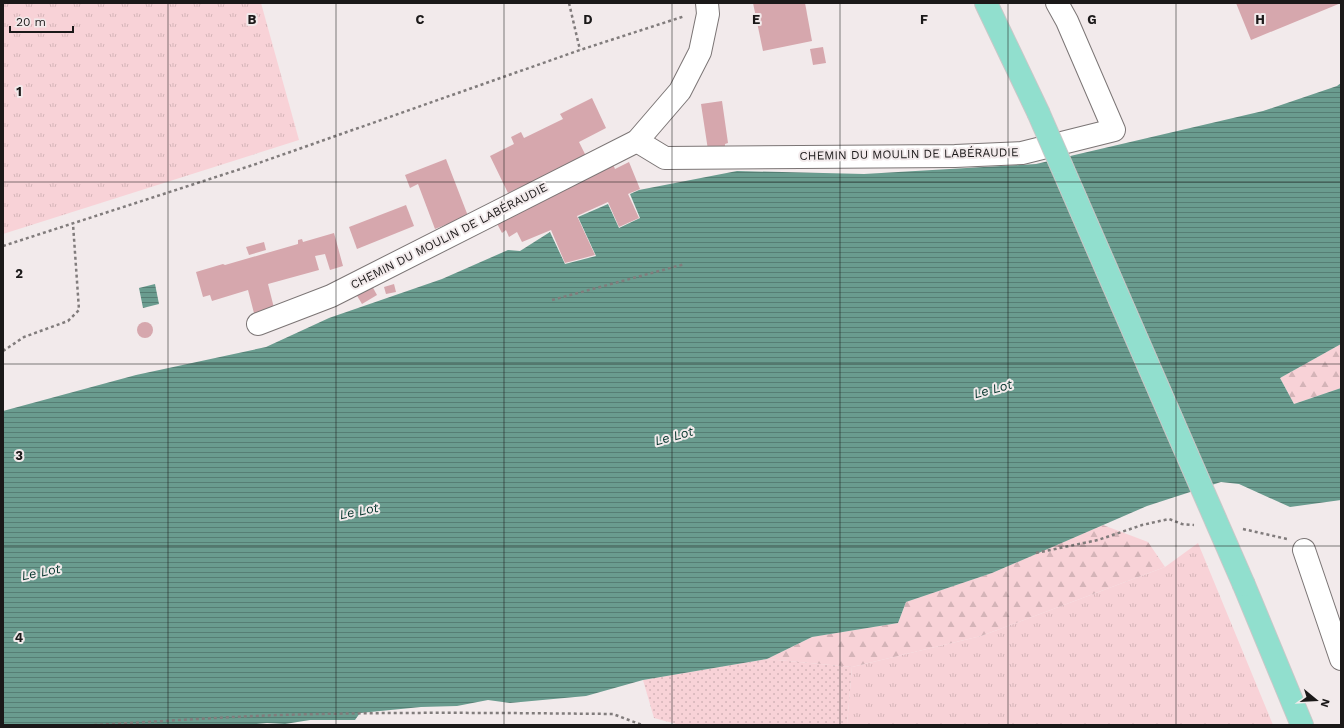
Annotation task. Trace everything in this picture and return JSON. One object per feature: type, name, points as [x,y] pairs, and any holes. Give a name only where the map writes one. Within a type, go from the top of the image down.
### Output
[{"type":"main road","points":[[986,3],[1038,112],[1244,585],[1302,725]]},
{"type":"street","name":"CHEMIN DU MOULIN DE LABÉRAUDIE","points":[[258,324],[331,296],[637,141],[680,91],[700,52],[708,14],[707,3]]},
{"type":"street","name":"CHEMIN DU MOULIN DE LABÉRAUDIE","points":[[637,141],[665,158],[955,156],[1022,153],[1083,139],[1114,130],[1058,3]]},
{"type":"street","points":[[1304,550],[1341,659]]},
{"type":"path","points":[[569,3],[580,50]]},
{"type":"path","points":[[3,246],[256,164],[580,50],[687,15]]},
{"type":"path","points":[[3,351],[24,337],[68,321],[79,310],[72,224]]},
{"type":"path","points":[[552,300],[685,264]]},
{"type":"path","points":[[1036,553],[1098,540],[1142,525],[1169,519]]},
{"type":"path","points":[[94,725],[320,714],[613,714],[634,724],[642,725]]},
{"type":"green space","points":[[3,3],[261,3],[299,140],[3,234]]},
{"type":"green space","points":[[1341,344],[1341,388],[1294,404],[1280,378]]},
{"type":"green space","points":[[1103,525],[1148,542],[1165,567],[981,636],[852,667],[767,659],[812,637],[898,623],[906,602],[992,573]]},
{"type":"green space","points":[[1198,543],[1273,725],[847,725],[852,667],[981,636],[1165,567]]},
{"type":"green space","points":[[767,659],[852,667],[847,725],[680,725],[654,718],[643,680]]},
{"type":"water","name":"Le Lot","points":[[1341,83],[1341,344],[1280,378],[1294,404],[1341,388],[1341,500],[1290,507],[1239,484],[1221,482],[1147,506],[992,573],[906,602],[898,623],[812,637],[767,659],[643,680],[586,696],[510,703],[488,700],[457,706],[421,707],[360,713],[355,720],[310,720],[285,724],[3,725],[3,411],[136,375],[266,347],[329,318],[442,279],[508,250],[520,251],[550,232],[565,264],[596,256],[578,217],[608,204],[619,228],[640,218],[630,194],[639,190],[737,171],[864,174],[1036,164],[1263,111],[1337,86]]},
{"type":"water","points":[[155,284],[159,304],[143,308],[139,288]]},
{"type":"building","points":[[753,3],[805,3],[812,41],[763,51]]},
{"type":"building","points":[[1236,3],[1341,3],[1251,40]]},
{"type":"building","points":[[823,47],[826,63],[813,65],[810,49]]},
{"type":"building","points":[[592,98],[606,128],[579,142],[586,156],[508,193],[490,156],[514,144],[511,137],[521,132],[524,138],[563,119],[560,114]]},
{"type":"building","points":[[722,101],[728,143],[725,144],[725,148],[708,150],[701,104]]},
{"type":"building","points":[[446,159],[468,216],[435,229],[418,184],[410,188],[405,175]]},
{"type":"building","points":[[612,162],[615,169],[629,162],[640,189],[628,194],[639,218],[619,227],[608,202],[577,216],[595,255],[565,263],[551,230],[522,242],[517,232],[509,237],[506,230],[502,233],[494,218]]},
{"type":"building","points":[[406,205],[414,226],[357,249],[349,227]]},
{"type":"building","points":[[334,233],[343,266],[330,270],[325,254],[315,256],[319,270],[268,284],[275,312],[255,317],[248,290],[212,301],[210,295],[203,297],[196,272],[298,244],[298,240],[302,239],[303,242]]},
{"type":"building","points":[[264,242],[266,250],[249,255],[246,247]]},
{"type":"building","points":[[394,284],[396,292],[386,294],[384,287]]},
{"type":"building","points":[[372,286],[377,295],[362,304],[356,294]]},
{"type":"building","points":[[145,322],[151,324],[153,330],[151,336],[145,338],[139,336],[137,330],[139,324]]}]
